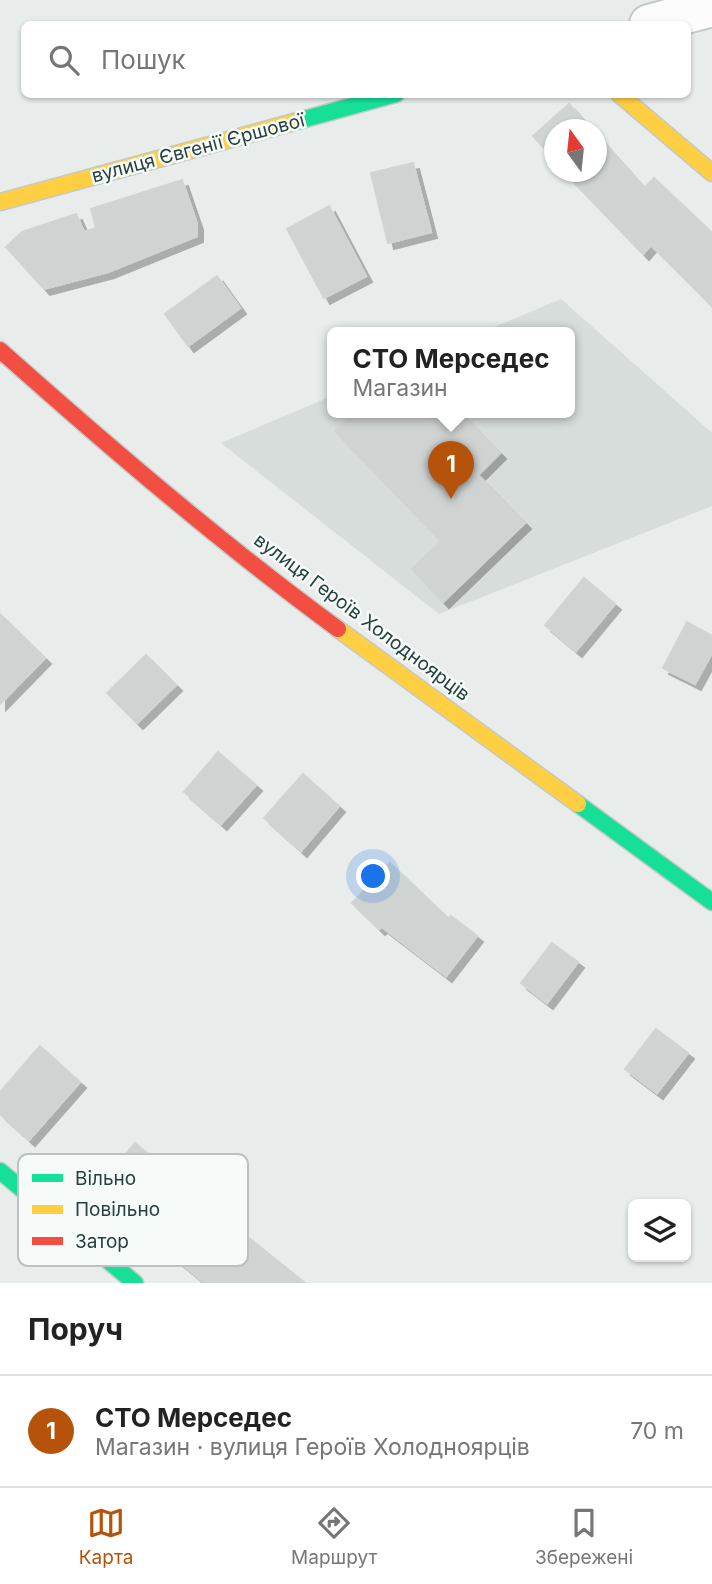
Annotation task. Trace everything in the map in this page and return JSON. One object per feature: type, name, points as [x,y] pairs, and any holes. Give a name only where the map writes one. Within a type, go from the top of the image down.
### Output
[{"type":"main road","name":"вулиця Євгенії Єршової","points":[[0,202],[381,98]]},
{"type":"main road","points":[[624,98],[712,173]]},
{"type":"main road","name":"вулиця Героїв Холодноярців","points":[[0,350],[81,422],[292,595],[712,902]]},
{"type":"main road","points":[[0,1171],[18,1186]]},
{"type":"main road","points":[[115,1266],[135,1283]]},
{"type":"street","points":[[660,21],[712,7]]},
{"type":"shaded area","points":[[561,299],[712,433],[712,506],[439,614],[221,443],[327,398],[327,418],[575,418],[575,327],[494,327]]},
{"type":"building","points":[[569,104],[582,119],[552,119]]},
{"type":"building","points":[[544,126],[544,148],[533,136]]},
{"type":"building","points":[[607,146],[644,188],[654,178],[712,233],[712,306],[651,245],[643,254],[574,182],[607,182]]},
{"type":"building","points":[[413,163],[431,232],[388,243],[371,173]]},
{"type":"building","points":[[182,180],[197,224],[197,236],[108,272],[44,289],[6,247],[22,232],[76,214],[84,232],[96,228],[91,209]]},
{"type":"building","points":[[329,206],[366,276],[324,298],[287,229]]},
{"type":"building","points":[[217,276],[240,308],[188,346],[165,314]]},
{"type":"building","points":[[348,418],[466,418],[500,453],[478,475],[525,523],[443,602],[412,569],[441,541],[335,431]]},
{"type":"building","points":[[584,578],[615,604],[576,651],[545,625]]},
{"type":"building","points":[[0,614],[45,658],[0,704]]},
{"type":"building","points":[[687,622],[712,636],[712,653],[695,684],[663,668]]},
{"type":"building","points":[[146,655],[176,685],[137,723],[107,693]]},
{"type":"building","points":[[218,752],[256,785],[221,824],[184,792]]},
{"type":"building","points":[[303,774],[339,806],[301,851],[264,818]]},
{"type":"building","points":[[390,863],[449,919],[451,916],[477,936],[446,976],[382,927],[379,929],[352,903]]},
{"type":"building","points":[[552,943],[578,962],[547,1003],[521,983]]},
{"type":"building","points":[[656,1029],[688,1053],[657,1093],[625,1069]]},
{"type":"building","points":[[40,1046],[80,1082],[29,1140],[0,1114],[0,1092]]},
{"type":"building","points":[[135,1143],[148,1154],[126,1154]]},
{"type":"building","points":[[248,1237],[305,1283],[205,1283],[184,1266],[248,1266]]},
{"type":"traffic: fast","points":[[294,122],[381,98]]},
{"type":"traffic: fast","points":[[578,804],[712,902]]},
{"type":"traffic: fast","points":[[0,1171],[18,1186]]},
{"type":"traffic: fast","points":[[115,1266],[135,1283]]},
{"type":"traffic: slow","points":[[624,98],[712,173]]},
{"type":"traffic: slow","points":[[0,202],[294,122]]},
{"type":"traffic: slow","points":[[338,629],[578,804]]},
{"type":"traffic: jam","points":[[0,350],[166,494],[338,629]]},
{"type":"place","name":"СТО Мерседес","points":[[451,499]]}]
